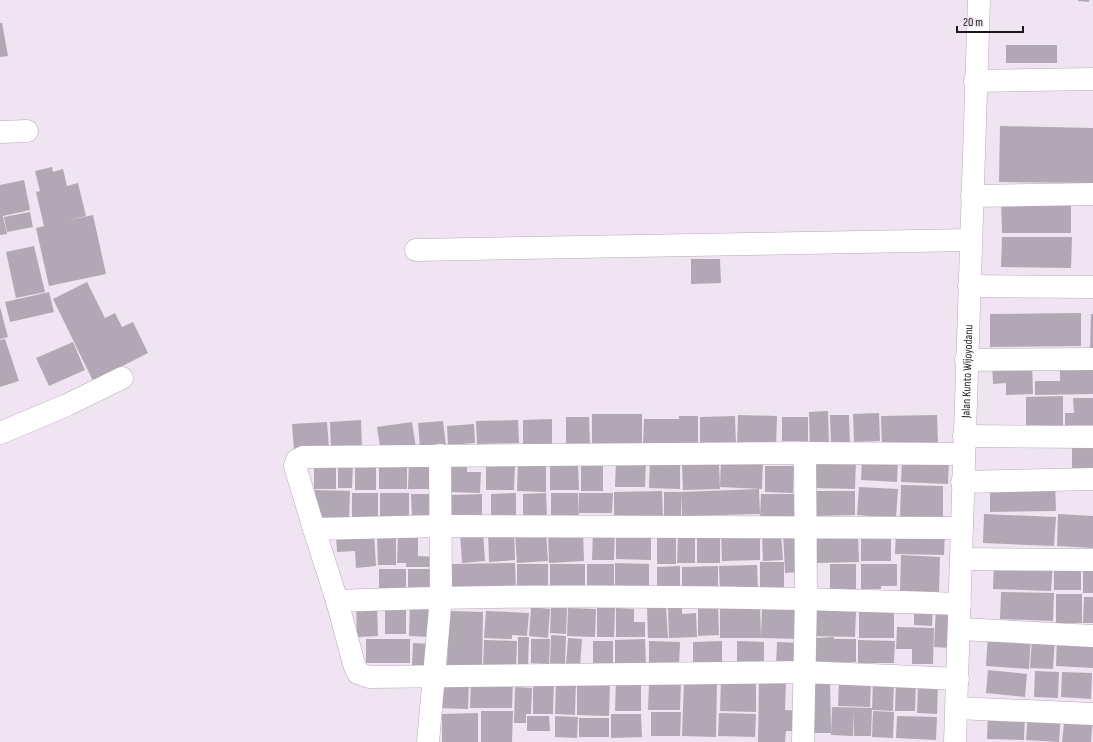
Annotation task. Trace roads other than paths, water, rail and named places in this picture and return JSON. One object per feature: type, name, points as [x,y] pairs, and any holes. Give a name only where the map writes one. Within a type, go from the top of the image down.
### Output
[{"type":"street","name":"Jalan Kunto Wijoyodanu","points":[[955,742],[960,629],[962,482],[979,0]]},
{"type":"street","points":[[975,81],[1093,80]]},
{"type":"street","points":[[0,132],[27,131]]},
{"type":"street","points":[[972,196],[1093,194]]},
{"type":"street","points":[[416,250],[970,240]]},
{"type":"street","points":[[969,286],[1093,287]]},
{"type":"street","points":[[966,360],[1093,359]]},
{"type":"street","points":[[0,434],[67,405],[122,378]]},
{"type":"street","points":[[958,679],[805,672],[369,677],[359,674],[354,664],[337,601],[295,466],[296,462],[299,458],[322,456],[805,453],[1093,437]]},
{"type":"street","points":[[803,742],[806,598],[805,453]]},
{"type":"street","points":[[428,742],[436,676],[441,597],[440,455]]},
{"type":"street","points":[[962,482],[1093,478]]},
{"type":"street","points":[[314,528],[441,526],[962,528]]},
{"type":"street","points":[[961,559],[1093,560]]},
{"type":"street","points":[[337,601],[441,597],[806,598],[960,604]]},
{"type":"street","points":[[960,629],[1093,636]]},
{"type":"street","points":[[957,708],[1093,714]]}]
